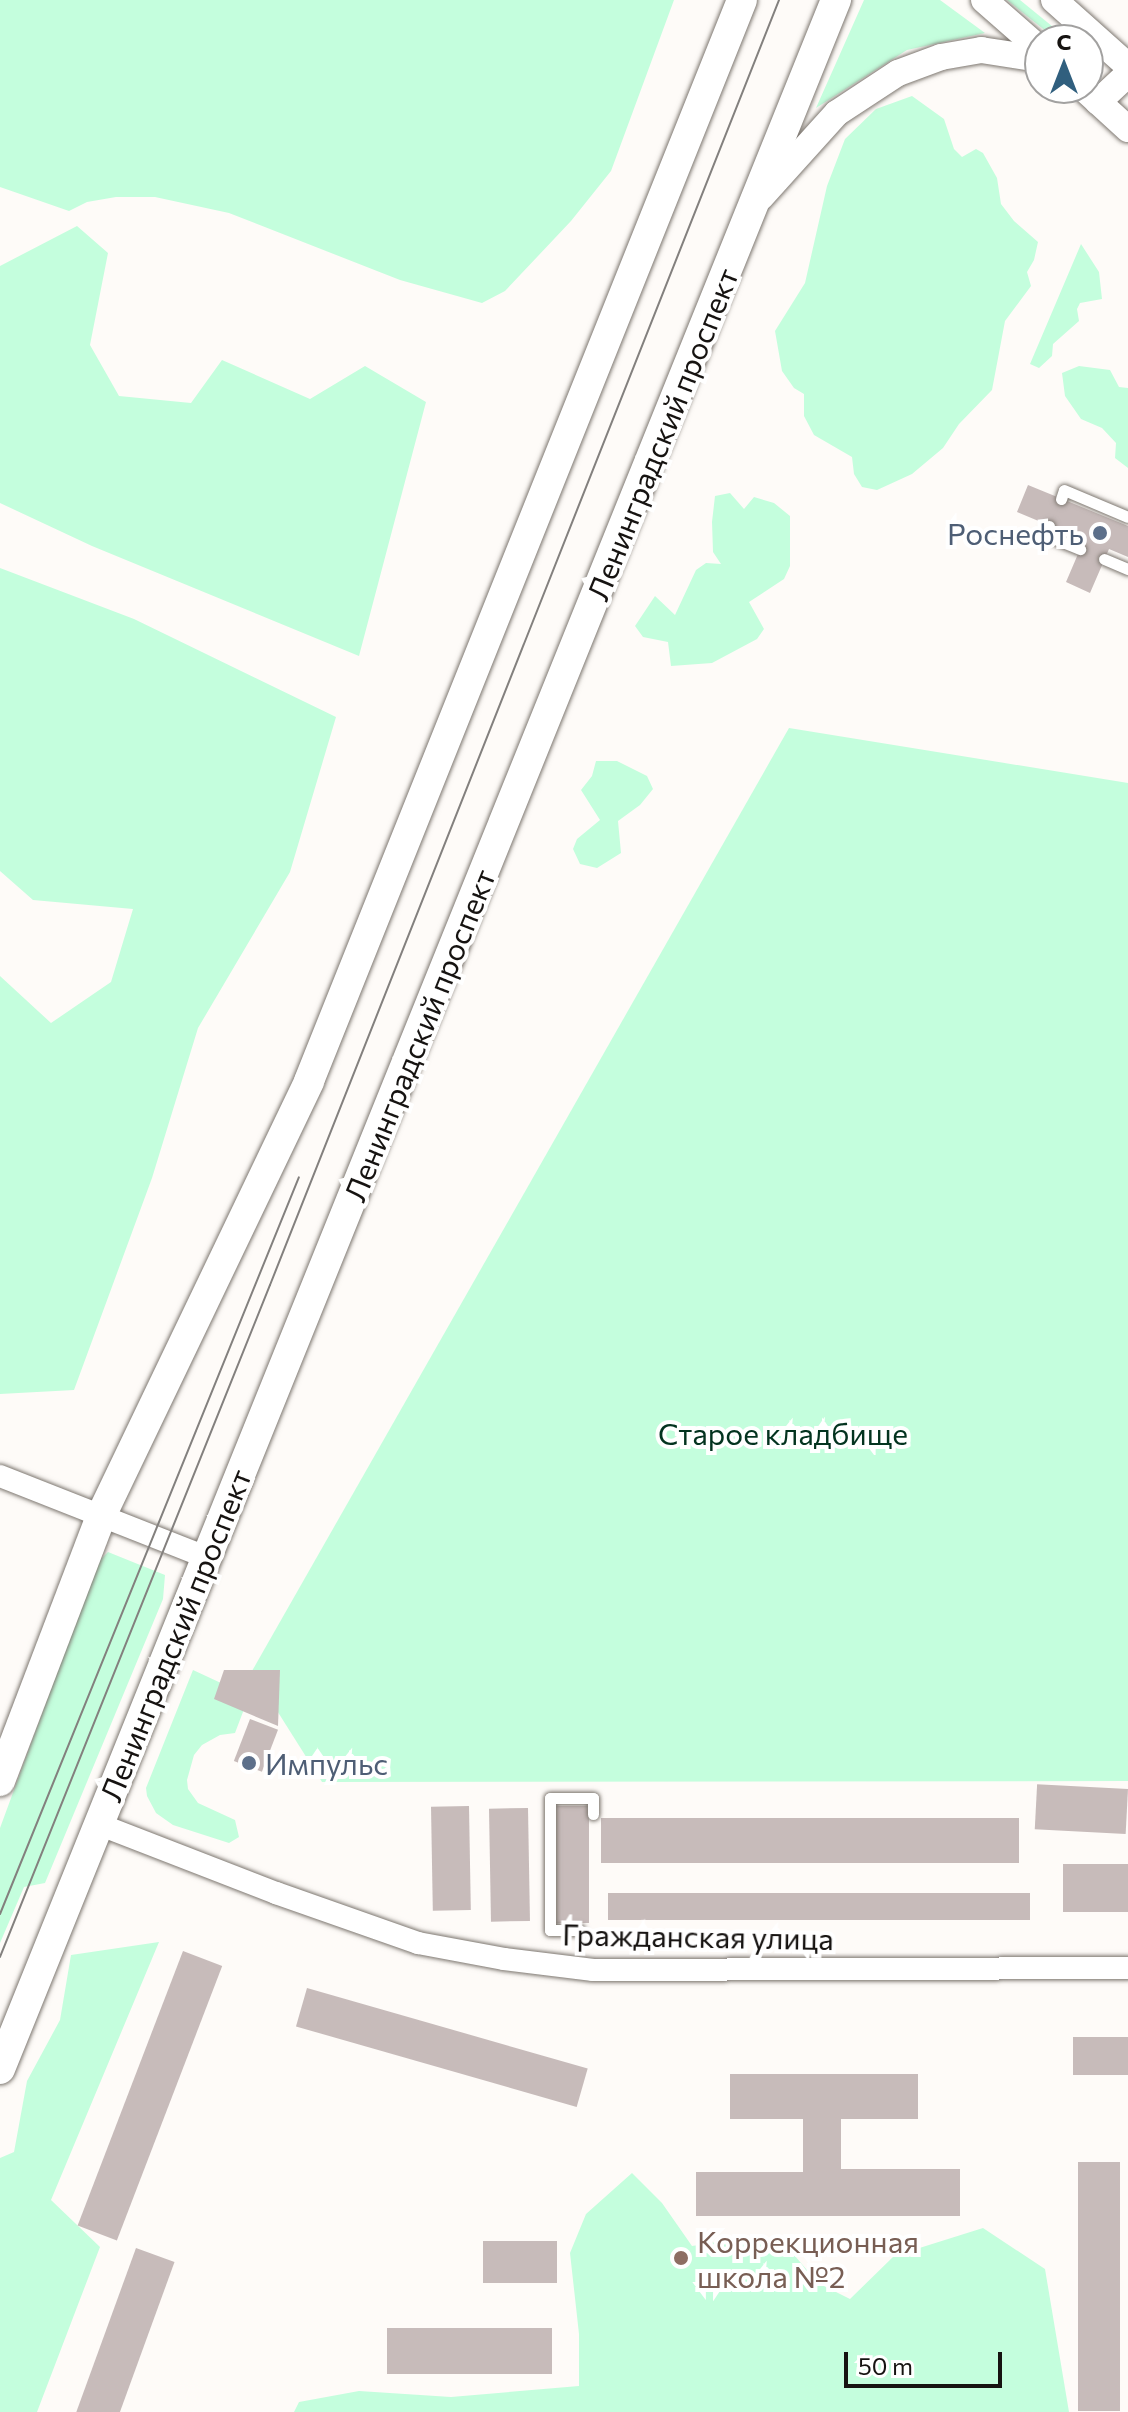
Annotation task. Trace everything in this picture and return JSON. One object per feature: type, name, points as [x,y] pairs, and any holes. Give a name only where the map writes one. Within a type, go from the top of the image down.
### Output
[{"type":"main road","points":[[0,1781],[101,1516],[309,1081],[742,0]]},
{"type":"main road","name":"Ленинградский проспект","points":[[0,2069],[836,0]]},
{"type":"street","points":[[984,0],[1024,35]]},
{"type":"street","points":[[1054,0],[1128,66]]},
{"type":"street","points":[[754,206],[837,113],[898,73],[941,57],[981,50],[1024,57]]},
{"type":"street","points":[[1104,87],[1128,74]]},
{"type":"street","points":[[1100,104],[1128,129]]},
{"type":"street","points":[[0,1476],[206,1557]]},
{"type":"street","name":"Гражданская улица","points":[[98,1824],[265,1889],[418,1943],[504,1959],[593,1970],[1128,1968]]},
{"type":"lane","points":[[1061,499],[1064,490],[1087,505],[1127,520]]},
{"type":"lane","points":[[1049,526],[1045,535],[1075,543]]},
{"type":"lane","points":[[1110,557],[1128,569]]},
{"type":"lane","points":[[579,1930],[550,1930],[550,1798],[593,1798],[593,1814]]},
{"type":"green space","points":[[0,0],[674,0],[611,171],[571,221],[505,291],[482,303],[400,280],[229,213],[155,197],[116,197],[87,202],[69,211],[0,187]]},
{"type":"green space","points":[[864,0],[940,0],[985,33],[907,50],[816,108]]},
{"type":"green space","points":[[1007,0],[1020,0],[1049,24],[1037,24]]},
{"type":"green space","points":[[912,96],[944,119],[954,149],[962,157],[976,149],[983,153],[997,178],[1001,204],[1014,221],[1038,242],[1034,260],[1027,272],[1031,286],[1005,321],[992,390],[959,424],[943,448],[912,474],[877,490],[862,487],[854,474],[852,457],[814,435],[804,416],[804,394],[794,388],[782,371],[775,331],[805,283],[827,186],[845,139],[876,109]]},
{"type":"green space","points":[[77,226],[108,253],[90,345],[119,396],[191,403],[222,360],[310,399],[365,366],[426,402],[359,656],[92,546],[0,503],[0,266]]},
{"type":"green space","points":[[1081,244],[1099,272],[1102,299],[1080,303],[1077,309],[1079,321],[1053,344],[1052,356],[1039,368],[1030,364]]},
{"type":"green space","points":[[1079,366],[1110,370],[1119,387],[1128,388],[1128,468],[1115,458],[1116,443],[1102,428],[1081,419],[1065,396],[1062,373]]},
{"type":"green space","points":[[730,493],[744,509],[754,497],[774,503],[790,516],[790,566],[784,579],[749,602],[764,629],[757,639],[712,663],[671,666],[668,642],[643,637],[635,626],[655,596],[675,615],[696,570],[706,563],[721,564],[713,552],[715,496]]},
{"type":"green space","points":[[0,568],[134,619],[336,717],[290,872],[198,1028],[152,1178],[74,1390],[0,1394],[0,976],[51,1023],[111,982],[133,909],[33,900],[0,871]]},
{"type":"green space","name":"Старое кладбище","points":[[789,728],[1128,783],[1128,1781],[322,1782],[252,1671]]},
{"type":"green space","points":[[596,761],[617,761],[647,776],[653,789],[640,805],[618,821],[621,853],[597,868],[580,864],[573,849],[577,839],[600,820],[581,790],[592,776]]},
{"type":"green space","points":[[108,1552],[165,1575],[163,1599],[45,1883],[24,1887],[0,1943],[0,1828],[98,1562]]},
{"type":"green space","points":[[193,1670],[249,1696],[235,1733],[220,1735],[202,1745],[194,1755],[187,1780],[188,1789],[198,1803],[235,1820],[239,1837],[229,1843],[173,1825],[156,1813],[147,1796],[146,1788]]},
{"type":"green space","points":[[159,1942],[51,2200],[100,2247],[37,2412],[0,2412],[0,2158],[14,2152],[27,2081],[60,2020],[71,1955]]},
{"type":"green space","points":[[632,2173],[662,2203],[692,2246],[763,2235],[795,2256],[818,2283],[850,2299],[894,2256],[983,2228],[1045,2269],[1069,2412],[294,2412],[299,2402],[359,2391],[451,2397],[579,2386],[579,2334],[570,2253],[586,2214]]},
{"type":"building","points":[[1028,485],[1128,526],[1128,557],[1109,549],[1090,593],[1066,582],[1084,540],[1017,512]]},
{"type":"building","points":[[224,1670],[280,1670],[278,1726],[214,1699]]},
{"type":"building","points":[[250,1719],[278,1730],[262,1772],[234,1761]]},
{"type":"building","points":[[1037,1784],[1128,1789],[1126,1834],[1035,1829]]},
{"type":"building","points":[[469,1806],[471,1910],[433,1911],[431,1807]]},
{"type":"building","points":[[554,1806],[589,1806],[589,1923],[554,1923]]},
{"type":"building","points":[[528,1808],[530,1921],[491,1922],[489,1809]]},
{"type":"building","points":[[601,1818],[1019,1818],[1019,1863],[601,1863]]},
{"type":"building","points":[[1063,1864],[1128,1864],[1128,1912],[1063,1912]]},
{"type":"building","points":[[608,1893],[1030,1893],[1030,1920],[608,1920]]},
{"type":"building","points":[[183,1951],[222,1966],[117,2241],[78,2225]]},
{"type":"building","points":[[307,1988],[588,2068],[577,2107],[296,2026]]},
{"type":"building","points":[[1073,2037],[1128,2037],[1128,2075],[1073,2075]]},
{"type":"building","points":[[730,2074],[918,2074],[918,2119],[841,2119],[841,2169],[960,2169],[960,2216],[696,2216],[696,2172],[803,2172],[803,2119],[730,2119]]},
{"type":"building","points":[[1078,2162],[1120,2162],[1120,2411],[1078,2411]]},
{"type":"building","points":[[483,2241],[557,2241],[557,2283],[483,2283]]},
{"type":"building","points":[[136,2248],[175,2262],[120,2412],[76,2412]]},
{"type":"building","points":[[387,2328],[552,2328],[552,2374],[387,2374]]},
{"type":"tram line","points":[[0,1957],[779,0]]},
{"type":"tram line","points":[[0,1914],[299,1177]]},
{"type":"place","name":"Роснефть","points":[[1100,533]]},
{"type":"place","name":"Импульс","points":[[249,1763]]},
{"type":"place","name":"Коррекционная школа №2","points":[[681,2258]]}]
